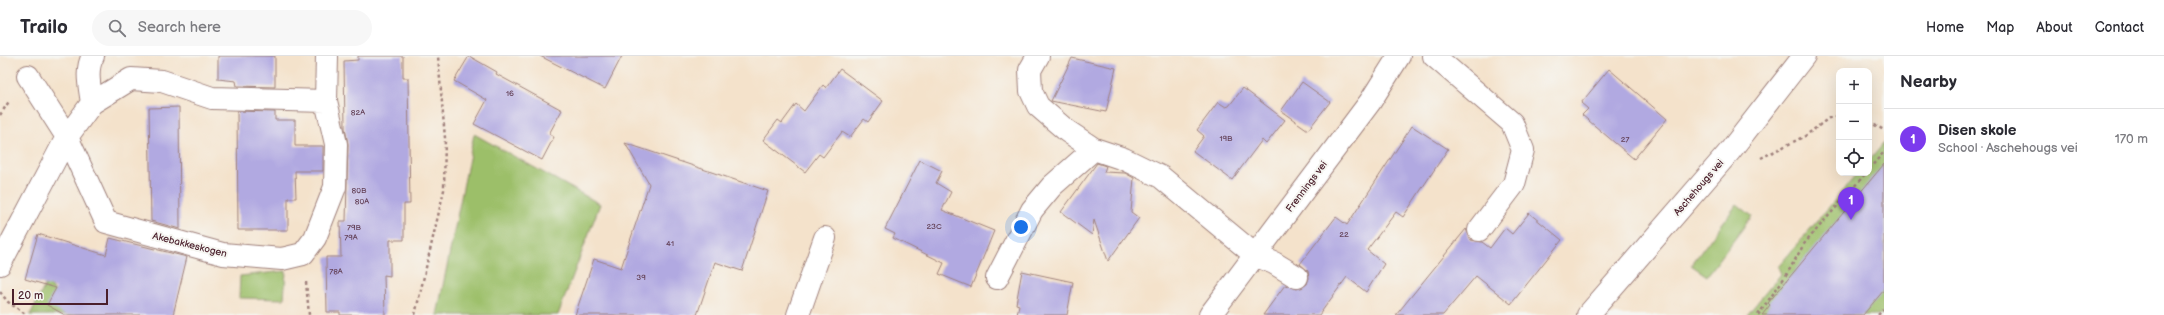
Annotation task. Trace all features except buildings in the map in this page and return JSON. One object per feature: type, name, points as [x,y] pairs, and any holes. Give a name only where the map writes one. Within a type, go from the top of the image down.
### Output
[{"type":"street","points":[[92,103],[88,78],[89,62],[93,56]]},
{"type":"street","points":[[303,254],[315,238],[335,187],[336,144],[326,101],[328,56]]},
{"type":"street","points":[[1038,56],[1030,70],[1031,91],[1038,106],[1067,131],[1094,149],[1124,158],[1161,178],[1254,255],[1297,278]]},
{"type":"street","name":"Frennings vei","points":[[1210,315],[1370,102],[1399,56]]},
{"type":"street","points":[[1434,56],[1512,123],[1523,150],[1514,184],[1479,230]]},
{"type":"street","name":"Aschehougs vei","points":[[1588,315],[1730,151],[1804,56]]},
{"type":"street","points":[[28,76],[67,137]]},
{"type":"street","points":[[0,264],[67,137],[92,103],[131,79],[162,81],[212,98],[326,101]]},
{"type":"street","name":"Akebakkeskogen","points":[[67,137],[106,222],[223,254],[282,259],[303,254]]},
{"type":"street","points":[[996,278],[1032,210],[1052,186],[1094,149]]},
{"type":"street","points":[[798,315],[825,238]]},
{"type":"path","points":[[415,315],[444,190],[445,138],[438,56]]},
{"type":"path","points":[[1730,151],[1742,157],[1762,158],[1805,136],[1829,118],[1836,117]]},
{"type":"path","points":[[1872,124],[1884,130]]},
{"type":"path","points":[[1872,166],[1884,152]]},
{"type":"path","points":[[1758,315],[1788,274],[1804,244],[1863,176]]},
{"type":"path","points":[[303,254],[309,315]]},
{"type":"path","points":[[0,292],[8,302],[27,315]]},
{"type":"path","points":[[1878,315],[1884,308]]},
{"type":"green space","points":[[474,134],[600,204],[558,315],[437,315]]},
{"type":"green space","points":[[1884,142],[1884,315],[1747,315],[1781,274],[1778,267],[1855,176],[1872,176],[1872,156]]},
{"type":"green space","points":[[1737,204],[1752,216],[1707,276],[1691,265]]},
{"type":"green space","points":[[286,271],[284,299],[239,298],[240,276]]},
{"type":"green space","points":[[47,281],[72,315],[30,315]]},
{"type":"place","name":"Disen skole","points":[[1851,220]]}]
